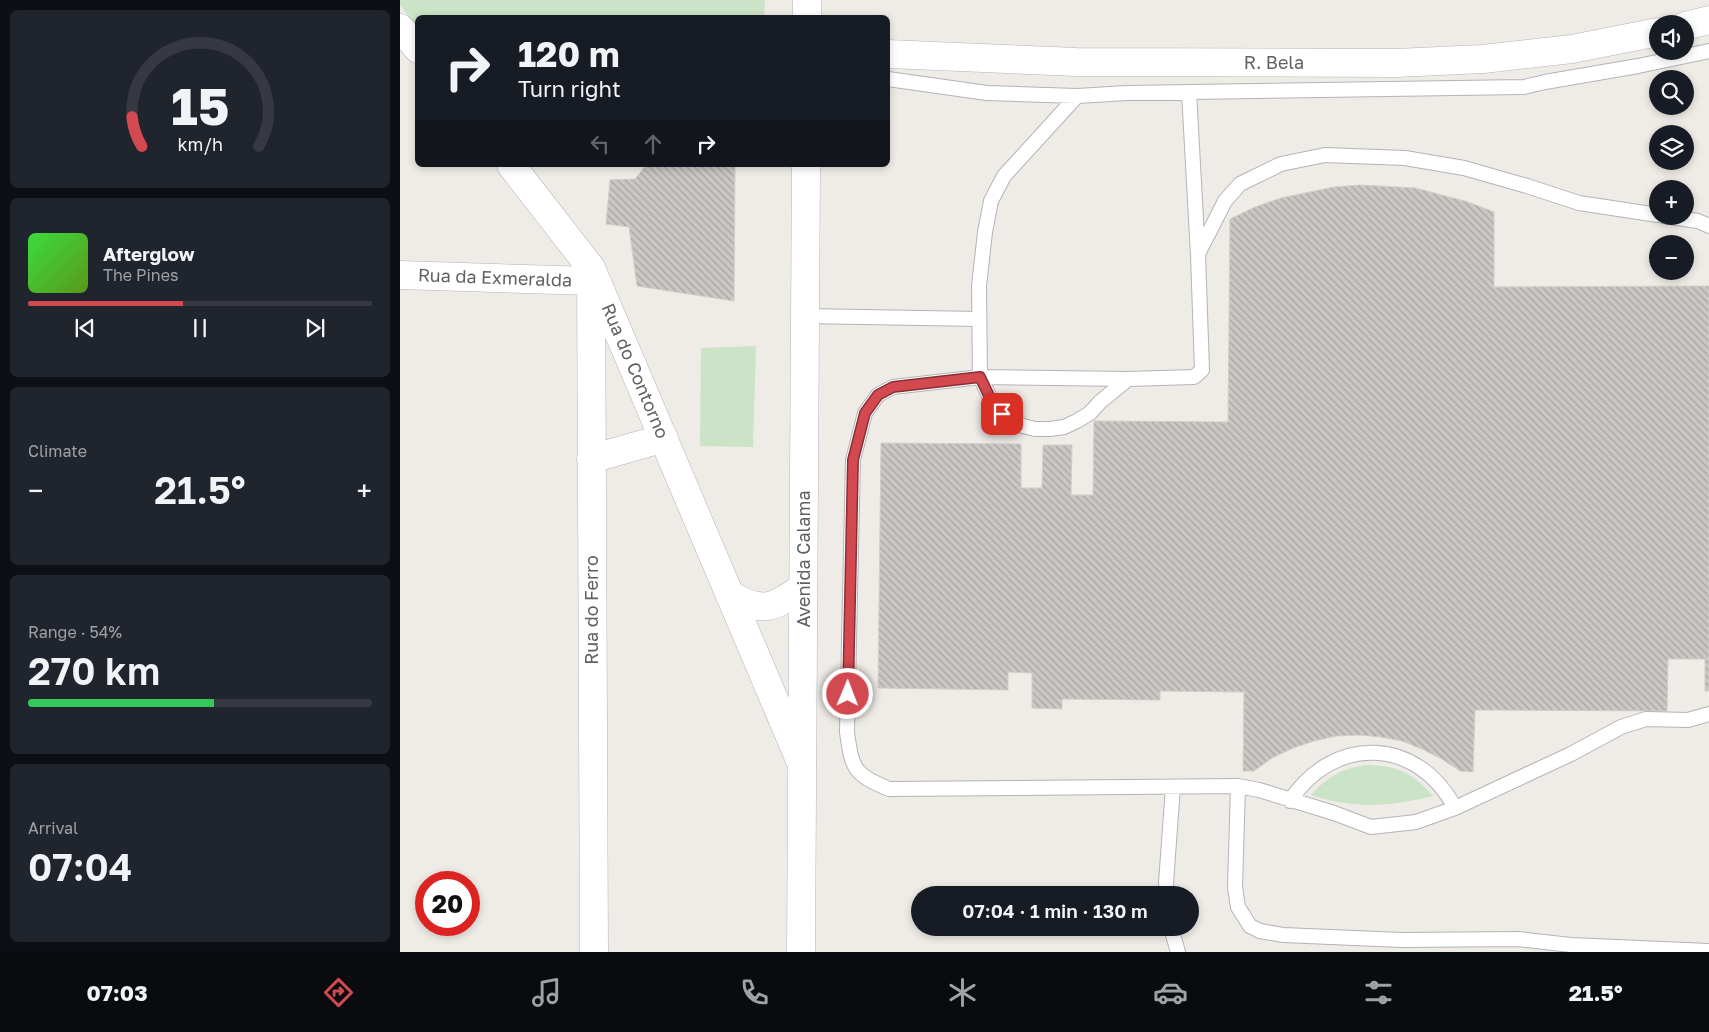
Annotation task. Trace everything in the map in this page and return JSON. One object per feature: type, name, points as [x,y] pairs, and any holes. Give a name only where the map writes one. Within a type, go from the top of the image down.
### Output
[{"type":"street","points":[[807,0],[807,15]]},
{"type":"street","points":[[1694,24],[1709,20]]},
{"type":"street","points":[[400,28],[415,46]]},
{"type":"street","name":"R. Bela","points":[[890,54],[1077,62],[1396,63],[1483,59],[1572,49],[1649,34]]},
{"type":"street","points":[[400,50],[415,49]]},
{"type":"street","name":"Rua do Contorno","points":[[512,167],[591,274],[664,438],[802,765]]},
{"type":"street","name":"Avenida Calama","points":[[801,952],[806,167]]},
{"type":"street","name":"Rua da Exmeralda","points":[[400,274],[591,274]]},
{"type":"street","name":"Rua do Ferro","points":[[591,274],[594,952]]},
{"type":"street","points":[[591,459],[664,438]]},
{"type":"street","points":[[730,595],[747,604],[760,607],[784,600],[803,587]]},
{"type":"lane","points":[[890,79],[987,93],[1078,96],[1127,93],[1524,87],[1709,51]]},
{"type":"lane","points":[[1189,92],[1202,370],[1194,376],[1128,379],[980,377],[893,387],[878,395],[865,413],[853,460],[847,732],[850,758],[861,776],[889,788],[1238,786],[1259,790],[1334,813],[1371,827],[1416,822],[1455,808],[1571,754],[1621,726],[1646,720],[1688,720],[1709,714]]},
{"type":"lane","points":[[1078,96],[1004,176],[991,201],[985,232],[979,286],[980,377],[994,406],[1002,414],[1023,426],[1035,429],[1064,427],[1078,421],[1090,413],[1100,402],[1128,379]]},
{"type":"lane","points":[[1198,255],[1225,201],[1240,184],[1281,164],[1325,155],[1405,158],[1464,168],[1579,203],[1649,215]]},
{"type":"lane","points":[[1694,220],[1709,226]]},
{"type":"lane","points":[[805,316],[979,319]]},
{"type":"lane","points":[[1290,801],[1304,782],[1323,766],[1337,759],[1368,753],[1398,757],[1426,772],[1448,794],[1455,808]]},
{"type":"lane","points":[[1238,786],[1235,887],[1238,907],[1250,926],[1260,931],[1283,935],[1402,940],[1518,939],[1572,945],[1709,951]]},
{"type":"lane","points":[[1166,886],[1172,787]]},
{"type":"lane","points":[[1173,936],[1178,952]]},
{"type":"green space","points":[[400,0],[765,0],[764,15],[415,15],[415,24],[400,5]]},
{"type":"green space","points":[[756,346],[753,447],[700,446],[701,348]]},
{"type":"green space","points":[[1377,765],[1403,772],[1418,781],[1433,796],[1417,800],[1372,805],[1342,803],[1311,795],[1336,774],[1350,768]]},
{"type":"building","points":[[644,167],[735,167],[734,301],[637,286],[629,227],[606,224],[610,180],[635,179]]},
{"type":"building","points":[[1361,185],[1415,188],[1468,202],[1494,212],[1494,287],[1709,286],[1709,691],[1705,691],[1705,659],[1668,659],[1667,711],[1475,710],[1473,772],[1460,771],[1442,759],[1402,741],[1359,735],[1336,736],[1314,741],[1272,758],[1254,771],[1243,771],[1244,692],[1160,691],[1160,700],[1062,699],[1062,709],[1032,708],[1032,673],[1008,672],[1008,690],[878,688],[881,443],[1021,444],[1021,488],[1042,488],[1043,445],[1072,445],[1071,495],[1093,495],[1094,421],[1228,422],[1230,219],[1255,207],[1281,198],[1334,187]]},
{"type":"route","points":[[848,694],[853,460],[865,413],[878,395],[893,387],[980,377],[994,406],[1002,414]]}]
